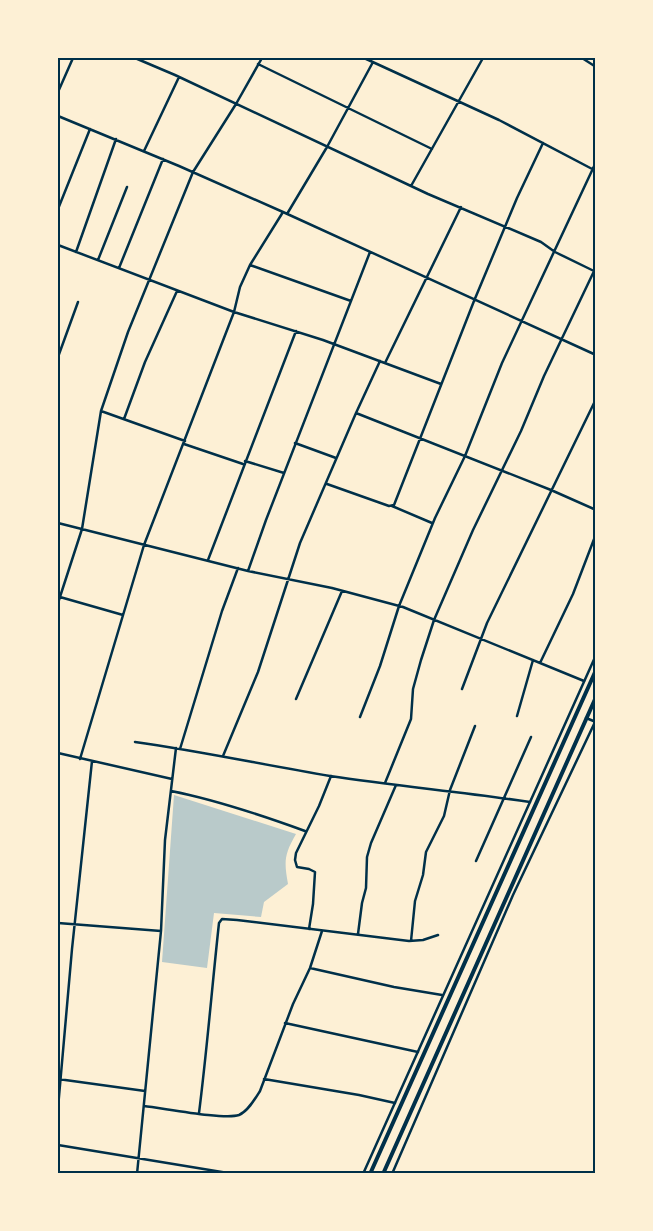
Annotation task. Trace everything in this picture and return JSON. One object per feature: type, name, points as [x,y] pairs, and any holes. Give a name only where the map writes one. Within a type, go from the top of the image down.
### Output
[{"type":"highway","points":[[370,1174],[596,670]]},
{"type":"highway","points":[[383,1174],[596,697]]},
{"type":"street","points":[[58,92],[74,58]]},
{"type":"street","points":[[135,58],[180,77],[411,186],[541,242],[555,252],[595,272]]},
{"type":"street","points":[[58,603],[82,529],[101,411],[125,341],[193,172],[236,104],[262,58]]},
{"type":"street","points":[[364,58],[459,102],[594,170]]},
{"type":"street","points":[[411,186],[483,58]]},
{"type":"street","points":[[582,58],[596,67]]},
{"type":"street","points":[[287,214],[327,147],[373,62]]},
{"type":"street","points":[[258,64],[432,149]]},
{"type":"street","points":[[144,151],[180,77]]},
{"type":"street","points":[[58,116],[193,172],[596,355]]},
{"type":"street","points":[[58,209],[90,129]]},
{"type":"street","points":[[76,252],[116,139]]},
{"type":"street","points":[[392,506],[396,501],[474,300],[543,143]]},
{"type":"street","points":[[119,268],[163,159]]},
{"type":"street","points":[[360,716],[380,666],[399,606],[433,523],[465,456],[502,363],[555,252],[570,216],[594,170],[596,162]]},
{"type":"street","points":[[98,260],[127,187]]},
{"type":"street","points":[[385,363],[461,207]]},
{"type":"street","points":[[80,759],[144,545],[234,312],[240,287],[250,265],[283,212]]},
{"type":"street","points":[[58,245],[234,312],[335,344],[441,384]]},
{"type":"street","points":[[248,571],[295,443],[370,252]]},
{"type":"street","points":[[250,265],[351,301]]},
{"type":"street","points":[[385,783],[411,719],[414,689],[434,620],[500,471],[521,431],[578,300],[595,272],[596,267]]},
{"type":"street","points":[[124,419],[145,362],[177,291]]},
{"type":"street","points":[[58,357],[78,302]]},
{"type":"street","points":[[208,560],[296,331]]},
{"type":"street","points":[[223,756],[258,672],[300,543],[380,361]]},
{"type":"street","points":[[462,689],[480,638],[596,399]]},
{"type":"street","points":[[101,411],[184,443],[244,463],[284,473]]},
{"type":"street","points":[[356,414],[421,438],[596,510]]},
{"type":"street","points":[[295,443],[337,458]]},
{"type":"street","points":[[327,484],[392,506],[433,523]]},
{"type":"street","points":[[58,522],[248,571],[342,591],[399,606],[584,681]]},
{"type":"street","points":[[540,663],[573,594],[596,534]]},
{"type":"street","points":[[137,1174],[161,931],[165,840],[172,779],[178,748],[219,620],[238,568]]},
{"type":"street","points":[[296,699],[342,591]]},
{"type":"street","points":[[60,596],[123,615]]},
{"type":"street","points":[[363,1174],[596,655]]},
{"type":"street","points":[[517,716],[533,660]]},
{"type":"street","points":[[392,1174],[513,895],[595,722],[586,718]]},
{"type":"street","points":[[411,941],[415,900],[423,875],[426,852],[444,816],[450,790],[475,726]]},
{"type":"street","points":[[476,861],[532,736]]},
{"type":"street","points":[[135,742],[331,776],[450,790],[530,802]]},
{"type":"street","points":[[58,753],[172,779]]},
{"type":"street","points":[[58,1108],[59,1080],[92,761]]},
{"type":"street","points":[[309,929],[315,872],[297,867],[296,853],[331,776]]},
{"type":"street","points":[[358,934],[366,888],[367,857],[397,785]]},
{"type":"street","points":[[170,791],[192,795],[259,814],[306,831]]},
{"type":"street","points":[[199,1113],[220,921],[224,918],[411,941],[423,940],[438,935]]},
{"type":"street","points":[[58,924],[161,931]]},
{"type":"street","points":[[144,1106],[226,1116],[241,1114],[254,1101],[264,1079],[285,1023],[310,968],[322,931]]},
{"type":"street","points":[[310,968],[394,987],[442,995]]},
{"type":"street","points":[[285,1023],[418,1052]]},
{"type":"street","points":[[264,1079],[395,1103]]},
{"type":"street","points":[[59,1080],[146,1091]]},
{"type":"street","points":[[58,1145],[234,1174]]},
{"type":"shaded area","points":[[174,795],[296,834],[286,858],[288,884],[264,902],[261,917],[214,913],[207,968],[162,962]]}]
